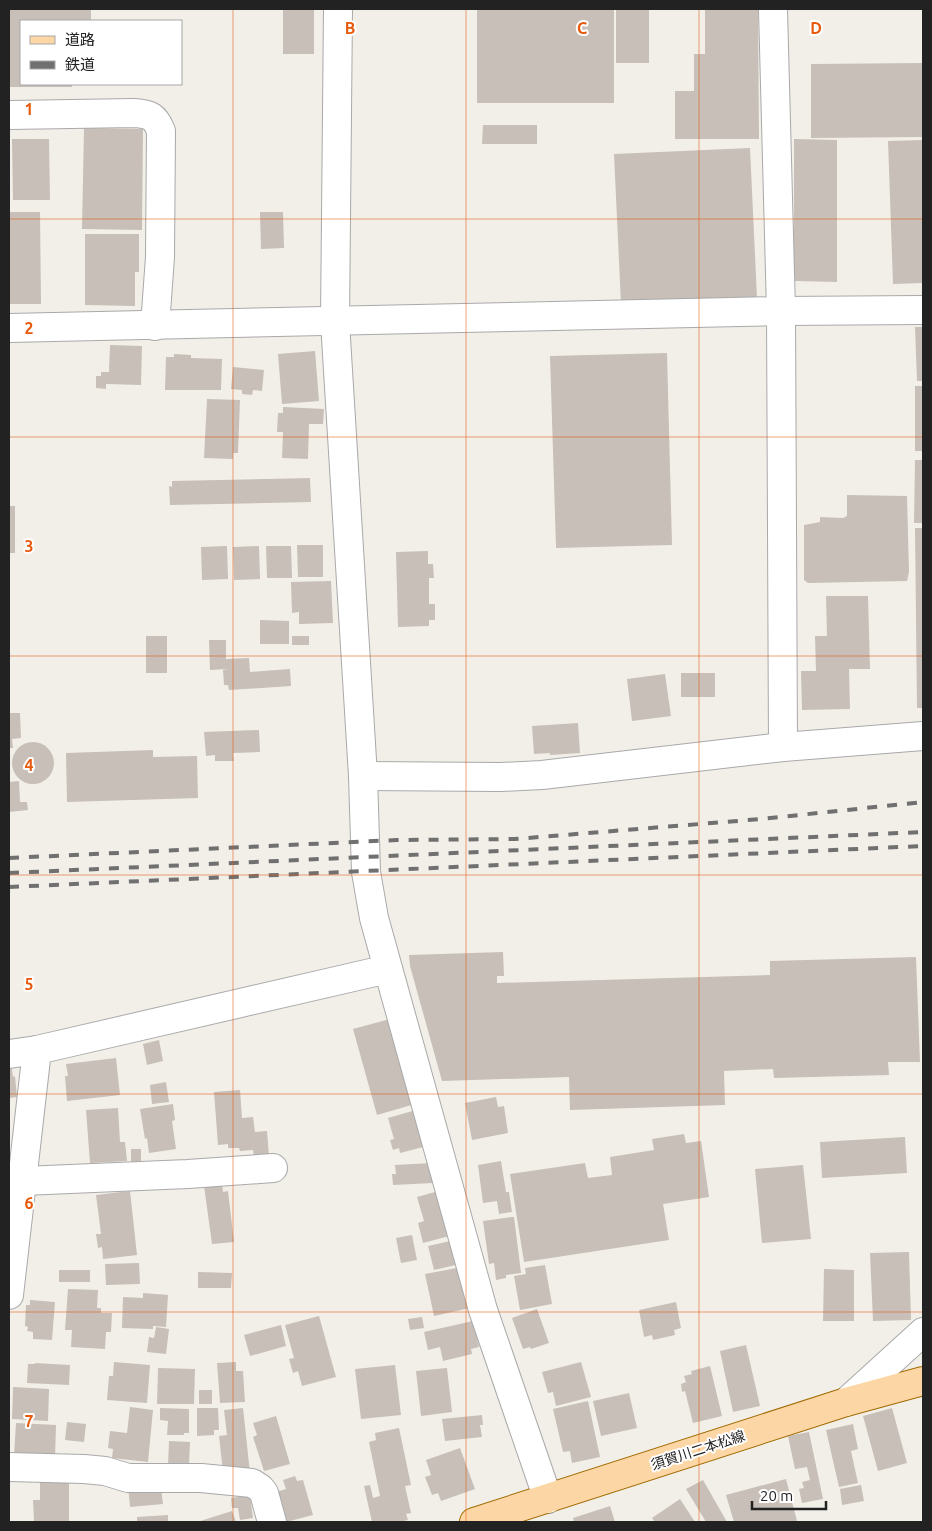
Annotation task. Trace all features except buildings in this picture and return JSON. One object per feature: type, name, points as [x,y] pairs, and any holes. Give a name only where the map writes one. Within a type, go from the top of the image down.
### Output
[{"type":"main road","name":"須賀川二本松線","points":[[474,1522],[846,1402],[923,1381]]},
{"type":"street","points":[[338,9],[335,322],[363,776],[366,872],[374,918],[483,1310],[548,1499]]},
{"type":"street","points":[[773,9],[780,312],[783,747]]},
{"type":"street","points":[[9,115],[134,113],[152,117],[158,122],[162,131],[160,257],[155,326]]},
{"type":"street","points":[[9,328],[923,310]]},
{"type":"street","points":[[363,776],[501,777],[542,775],[783,747],[923,736]]},
{"type":"street","points":[[9,1054],[37,1050],[388,969]]},
{"type":"street","points":[[9,1296],[10,1269],[37,1050]]},
{"type":"street","points":[[22,1181],[188,1174],[273,1168]]},
{"type":"street","points":[[846,1402],[923,1332]]},
{"type":"street","points":[[9,1467],[84,1468],[105,1471],[128,1478],[201,1478],[252,1483],[260,1488],[264,1494],[272,1522]]},
{"type":"railway","points":[[9,858],[397,840],[515,839],[761,819],[923,802]]},
{"type":"railway","points":[[9,873],[923,832]]},
{"type":"railway","points":[[9,887],[923,846]]}]
